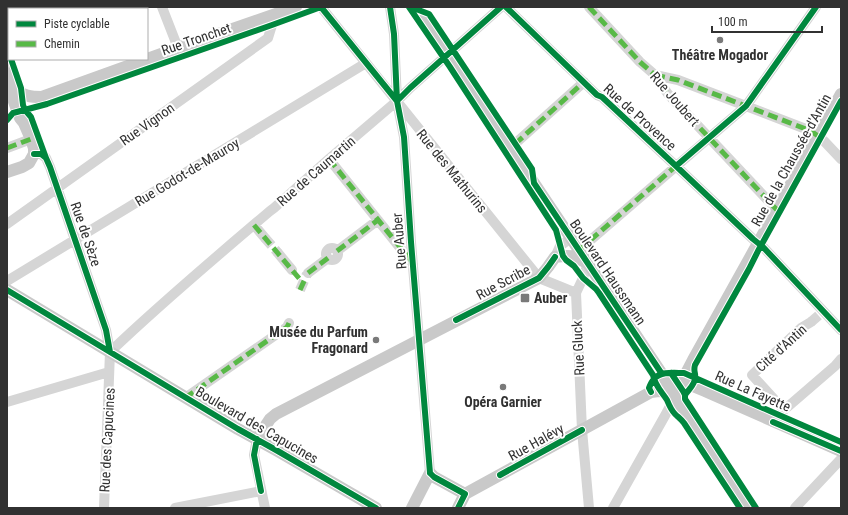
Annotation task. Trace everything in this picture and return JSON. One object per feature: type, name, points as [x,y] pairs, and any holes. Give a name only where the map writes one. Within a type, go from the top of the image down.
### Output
[{"type":"main road","name":"Rue Tronchet","points":[[148,59],[296,7]]},
{"type":"main road","name":"Boulevard Haussmann","points":[[415,7],[450,53],[512,146],[534,183],[662,374],[685,413],[747,508]]},
{"type":"main road","name":"Rue Tronchet","points":[[14,89],[21,94],[42,97],[145,60]]},
{"type":"main road","points":[[7,73],[14,89],[13,100],[34,148],[34,154],[29,162],[22,167],[7,172]]},
{"type":"main road","name":"Rue de la Chaussée-d'Antin","points":[[672,392],[681,383],[841,94]]},
{"type":"main road","points":[[555,258],[568,255],[588,263]]},
{"type":"main road","name":"Rue Scribe","points":[[257,440],[270,419],[276,414],[539,278],[555,258]]},
{"type":"main road","name":"Boulevard des Capucines","points":[[7,290],[185,398],[376,508]]},
{"type":"main road","name":"Rue La Fayette","points":[[681,383],[698,388],[841,451]]},
{"type":"main road","name":"Rue Halévy","points":[[465,494],[651,392],[672,392]]},
{"type":"main road","points":[[412,508],[430,473],[434,477],[465,494],[458,508]]},
{"type":"street","points":[[162,7],[178,48]]},
{"type":"street","name":"Rue des Mathurins","points":[[321,7],[539,278]]},
{"type":"street","name":"Rue Auber","points":[[390,7],[394,34],[397,101],[404,137],[430,473]]},
{"type":"street","name":"Rue de Caumartin","points":[[110,352],[397,101],[501,7]]},
{"type":"street","name":"Rue de Provence","points":[[506,7],[597,95],[602,97],[764,247],[821,313],[841,330]]},
{"type":"street","name":"Rue Joubert","points":[[589,7],[640,62],[656,74],[668,94],[777,210]]},
{"type":"street","points":[[579,250],[746,106],[816,7]]},
{"type":"street","name":"Rue Vignon","points":[[7,224],[268,38],[273,16]]},
{"type":"street","points":[[7,48],[7,73]]},
{"type":"street","name":"Rue Godot-de-Mauroy","points":[[7,281],[366,63]]},
{"type":"street","points":[[656,74],[678,80],[812,131],[841,159]]},
{"type":"street","points":[[512,146],[584,82]]},
{"type":"street","points":[[7,148],[31,139]]},
{"type":"street","name":"Rue de Sèze","points":[[34,154],[41,154],[46,158],[106,330],[110,352]]},
{"type":"street","points":[[329,159],[413,264]]},
{"type":"street","points":[[308,273],[328,258],[327,253],[329,250],[332,248],[337,251],[378,220]]},
{"type":"street","points":[[254,225],[264,238]]},
{"type":"street","points":[[555,258],[560,246],[571,238]]},
{"type":"street","points":[[278,253],[292,270]]},
{"type":"street","points":[[539,278],[576,293],[588,263]]},
{"type":"street","name":"Rue Gluck","points":[[576,293],[582,430],[589,508]]},
{"type":"street","name":"Cité d'Antin","points":[[784,410],[752,375],[795,333],[811,322]]},
{"type":"street","points":[[185,398],[287,327],[289,323]]},
{"type":"street","name":"Rue des Capucines","points":[[104,508],[110,352]]},
{"type":"street","points":[[773,422],[784,410],[835,366],[841,358]]},
{"type":"street","points":[[7,402],[109,372]]},
{"type":"street","points":[[613,508],[667,412],[671,404],[672,392]]},
{"type":"street","points":[[257,440],[254,455],[265,508]]},
{"type":"street","points":[[795,508],[841,459]]},
{"type":"street","points":[[176,508],[261,491]]},
{"type":"tunnel","points":[[265,238],[278,253]]},
{"type":"tunnel","points":[[300,290],[307,274]]},
{"type":"tunnel","points":[[811,322],[819,315]]},
{"type":"marked path","points":[[589,7],[640,62],[655,75],[668,94],[777,210]]},
{"type":"marked path","points":[[655,75],[678,80],[811,131],[818,136]]},
{"type":"marked path","points":[[515,144],[584,82]]},
{"type":"marked path","points":[[7,148],[31,139]]},
{"type":"marked path","points":[[329,159],[412,262]]},
{"type":"marked path","points":[[579,250],[676,166]]},
{"type":"marked path","points":[[337,251],[378,220]]},
{"type":"marked path","points":[[254,225],[303,283]]},
{"type":"marked path","points":[[308,273],[328,258]]},
{"type":"marked path","points":[[300,290],[305,279]]},
{"type":"marked path","points":[[185,398],[287,327],[289,323]]},
{"type":"cycle path","points":[[321,7],[397,101]]},
{"type":"cycle path","points":[[7,120],[13,113],[47,104],[321,7]]},
{"type":"cycle path","points":[[390,7],[394,34],[397,101],[404,137],[430,473]]},
{"type":"cycle path","points":[[409,7],[450,67],[556,230],[563,256],[599,293],[653,375],[657,386],[667,400],[672,411],[684,423],[740,508]]},
{"type":"cycle path","points":[[415,7],[416,9],[429,14],[532,169],[534,183],[662,374]]},
{"type":"cycle path","points":[[397,101],[501,7]]},
{"type":"cycle path","points":[[506,7],[597,95],[602,97],[763,247],[841,330]]},
{"type":"cycle path","points":[[676,166],[746,106],[816,7]]},
{"type":"cycle path","points":[[11,60],[21,88],[23,105],[31,117],[46,158]]},
{"type":"cycle path","points":[[685,395],[695,381],[695,365],[841,101]]},
{"type":"cycle path","points":[[34,154],[41,154],[46,158],[50,167],[106,330],[110,352]]},
{"type":"cycle path","points":[[456,320],[539,278],[555,257]]},
{"type":"cycle path","points":[[7,290],[238,429],[376,508]]},
{"type":"cycle path","points":[[651,392],[649,387],[657,376],[668,373],[684,373],[841,442]]},
{"type":"cycle path","points":[[671,373],[683,391],[685,399],[756,508]]},
{"type":"cycle path","points":[[773,422],[841,451]]},
{"type":"cycle path","points":[[500,475],[582,430]]},
{"type":"cycle path","points":[[257,439],[254,455],[261,491]]},
{"type":"cycle path","points":[[430,473],[434,477],[465,494],[458,508]]},
{"type":"place","name":"Théâtre Mogador","points":[[720,40]]},
{"type":"place","name":"Auber","points":[[525,298]]},
{"type":"place","name":"Musée du Parfum Fragonard","points":[[376,340]]},
{"type":"place","name":"Opéra Garnier","points":[[503,387]]}]
